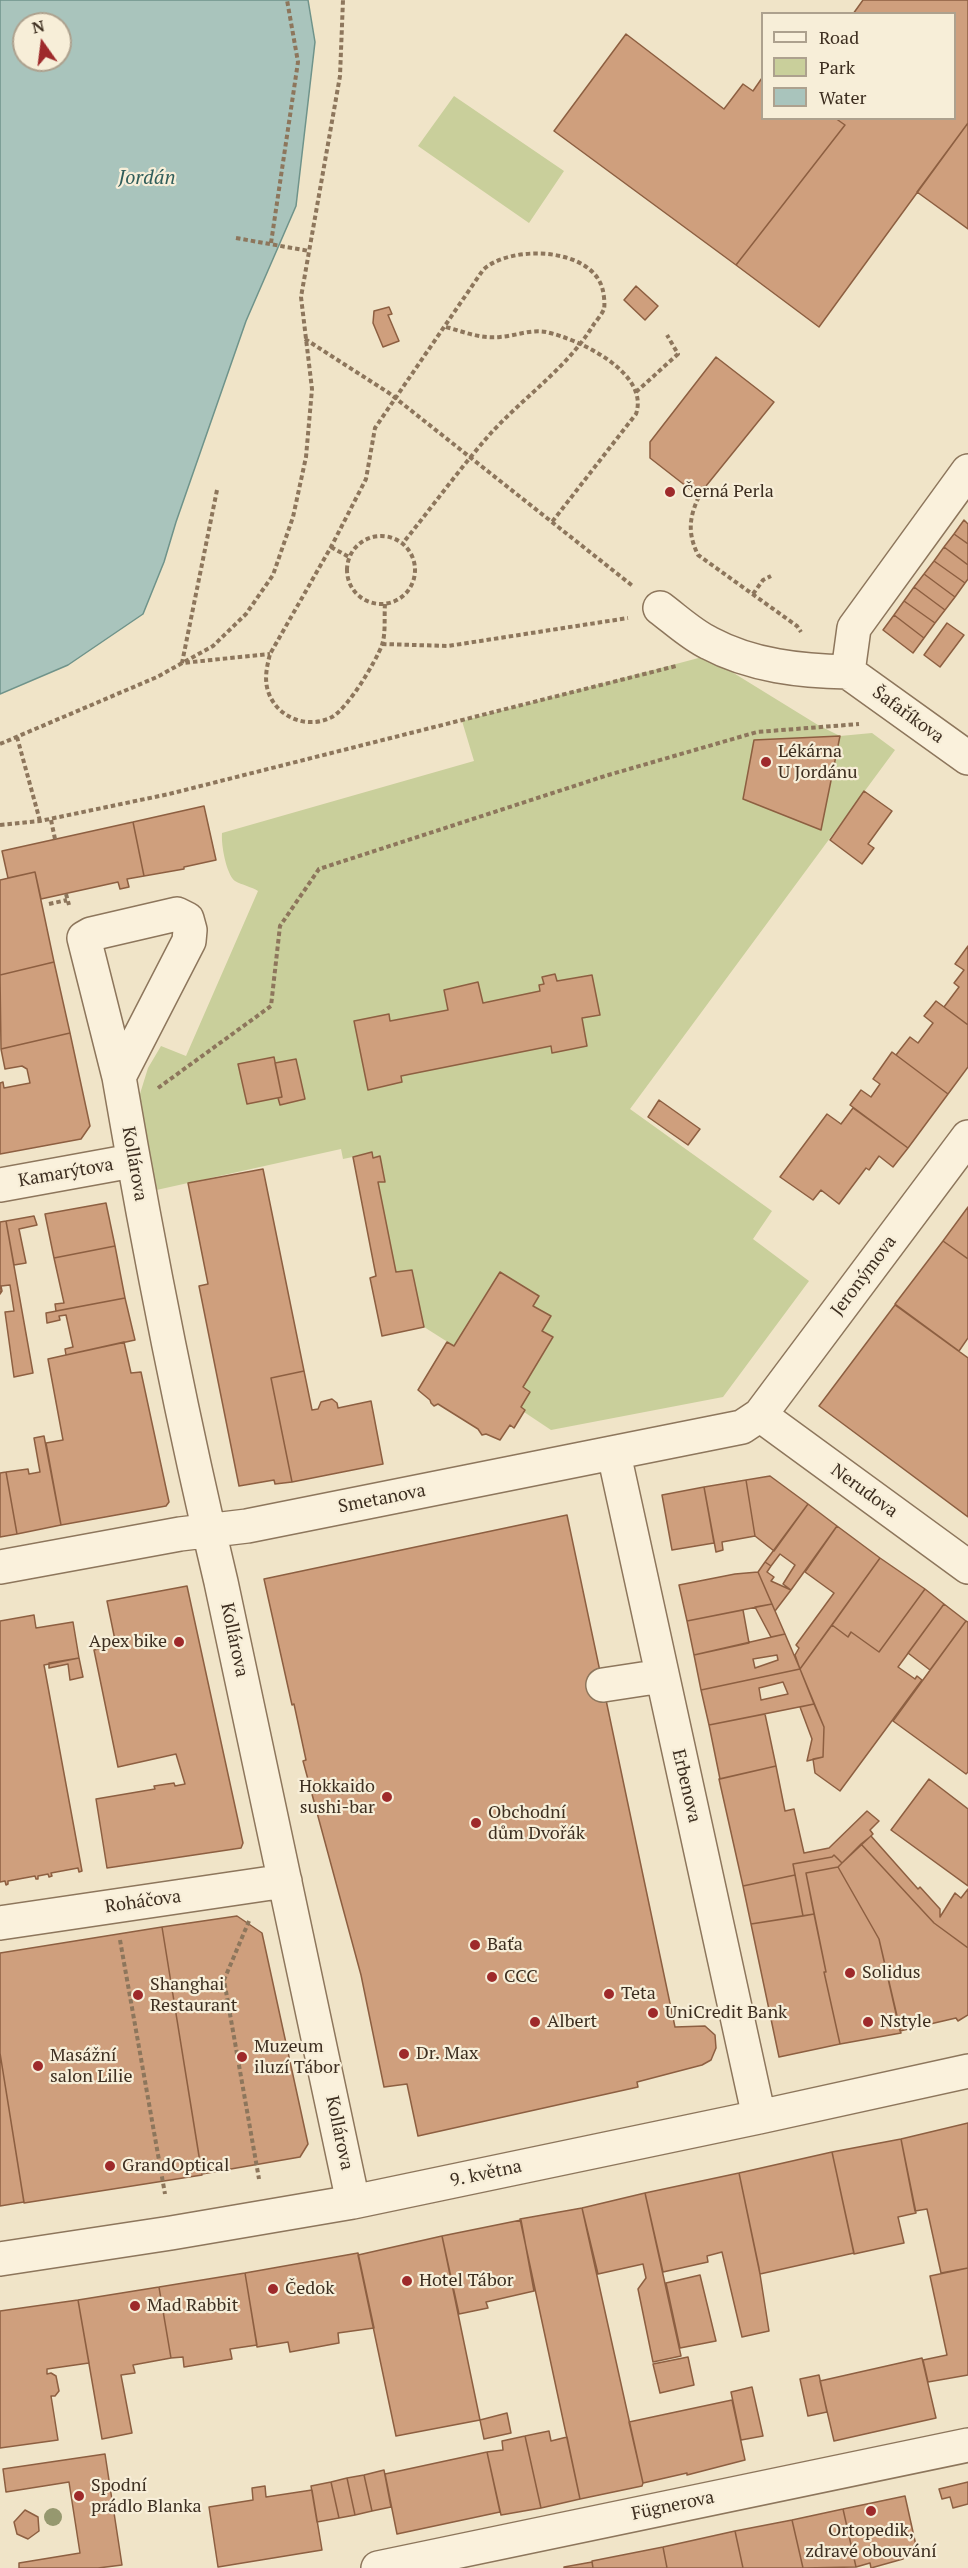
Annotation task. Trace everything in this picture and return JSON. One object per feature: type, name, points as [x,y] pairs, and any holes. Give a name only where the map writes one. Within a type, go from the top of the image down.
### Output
[{"type":"street","points":[[660,608],[708,643],[743,656],[803,671],[848,672],[854,628],[968,471]]},
{"type":"street","name":"Šafaříkova","points":[[848,672],[968,758]]},
{"type":"street","name":"Kollárova","points":[[119,1077],[189,941],[190,930],[187,919],[177,914],[91,934],[84,938],[119,1077],[132,1161],[353,2202]]},
{"type":"street","name":"Jeronýmova","points":[[760,1415],[968,1137]]},
{"type":"street","name":"Kamarýtova","points":[[0,1185],[132,1161]]},
{"type":"street","name":"Smetanova","points":[[0,1568],[247,1526],[720,1433],[742,1427],[760,1415]]},
{"type":"street","name":"Nerudova","points":[[760,1415],[968,1567]]},
{"type":"street","name":"Erbenova","points":[[614,1454],[759,2117]]},
{"type":"street","points":[[603,1685],[662,1676]]},
{"type":"street","name":"Roháčova","points":[[0,1923],[285,1881]]},
{"type":"street","name":"9. května","points":[[0,2259],[353,2202],[968,2071]]},
{"type":"street","name":"Fügnerova","points":[[378,2568],[968,2445]]},
{"type":"path","points":[[271,243],[298,62],[287,0]]},
{"type":"path","points":[[0,744],[157,677],[213,646],[246,614],[273,575],[293,517],[306,456],[312,389],[304,338],[301,297],[340,76],[343,0]]},
{"type":"path","points":[[237,238],[309,251]]},
{"type":"path","points":[[385,604],[382,644],[349,699],[334,716],[322,720],[302,721],[292,719],[278,708],[267,689],[267,667],[270,654],[331,547],[366,479],[375,428],[394,397],[489,265],[507,256],[559,255],[573,258],[591,269],[601,282],[604,308],[582,344],[491,434],[403,543]]},
{"type":"path","points":[[446,327],[478,337],[547,332],[582,344],[617,367],[629,378],[639,400],[636,414],[552,522]]},
{"type":"path","points":[[636,392],[678,354],[668,335]]},
{"type":"path","points":[[304,338],[394,397],[660,608],[645,615],[614,621],[448,646],[382,644]]},
{"type":"path","points":[[182,663],[217,490]]},
{"type":"path","points":[[702,490],[692,510],[690,526],[690,537],[698,555],[800,630],[805,646],[803,671]]},
{"type":"path","points":[[372,536],[394,537],[403,543],[415,562],[412,585],[396,600],[385,604],[373,603],[363,598],[348,580],[349,557],[363,541],[372,536]]},
{"type":"path","points":[[331,547],[349,557]]},
{"type":"path","points":[[753,594],[763,580],[771,576]]},
{"type":"path","points":[[182,663],[270,654]]},
{"type":"path","points":[[0,825],[51,819],[169,794],[683,665]]},
{"type":"path","points":[[125,1112],[272,1006],[280,926],[319,869],[605,776],[757,732],[861,724]]},
{"type":"path","points":[[17,737],[40,821]]},
{"type":"path","points":[[51,819],[55,839]]},
{"type":"path","points":[[49,904],[67,900]]},
{"type":"path","points":[[249,1924],[224,1980],[259,2179]]},
{"type":"path","points":[[121,1946],[165,2194]]},
{"type":"green space","points":[[454,96],[564,171],[529,223],[418,146]]},
{"type":"green space","points":[[706,656],[818,725],[840,736],[872,733],[895,750],[630,1109],[772,1211],[753,1239],[809,1281],[723,1397],[551,1430],[524,1412],[525,1410],[521,1407],[530,1392],[523,1387],[553,1338],[542,1331],[550,1316],[533,1306],[539,1296],[500,1273],[454,1346],[424,1327],[412,1270],[396,1272],[378,1183],[385,1181],[380,1157],[373,1158],[372,1153],[343,1159],[341,1149],[152,1191],[139,1097],[148,1068],[161,1046],[186,1056],[258,891],[235,881],[232,877],[225,858],[222,833],[474,761],[462,721]]},
{"type":"water","name":"Jordán","points":[[0,0],[308,0],[315,42],[296,206],[246,321],[164,562],[143,614],[68,665],[0,694]]},
{"type":"building","points":[[863,0],[968,0],[968,123],[819,327],[736,265],[845,125],[838,120],[956,120],[956,12],[854,12]]},
{"type":"building","points":[[626,34],[724,109],[743,84],[753,91],[761,79],[761,120],[838,120],[845,125],[736,265],[554,131]]},
{"type":"building","points":[[968,123],[968,229],[917,192]]},
{"type":"building","points":[[636,286],[658,306],[645,320],[624,300]]},
{"type":"building","points":[[389,307],[392,314],[388,315],[399,341],[383,347],[373,323],[374,311]]},
{"type":"building","points":[[716,357],[774,402],[706,486],[691,490],[650,458],[650,442]]},
{"type":"building","points":[[964,520],[968,524],[968,544],[954,534]]},
{"type":"building","points":[[954,534],[968,544],[968,565],[944,547]]},
{"type":"building","points":[[944,547],[968,565],[968,579],[965,583],[934,561]]},
{"type":"building","points":[[934,561],[965,583],[955,597],[924,574]]},
{"type":"building","points":[[924,574],[955,597],[945,610],[914,587]]},
{"type":"building","points":[[914,587],[945,610],[935,623],[904,601]]},
{"type":"building","points":[[904,601],[935,623],[924,638],[894,615]]},
{"type":"building","points":[[894,615],[924,638],[913,653],[883,630]]},
{"type":"building","points":[[947,623],[964,635],[940,667],[924,655]]},
{"type":"building","points":[[840,736],[821,830],[743,799],[754,740]]},
{"type":"building","points":[[864,791],[892,811],[868,844],[874,848],[862,864],[830,840]]},
{"type":"building","points":[[204,806],[216,860],[184,867],[184,869],[144,876],[133,822]]},
{"type":"building","points":[[133,822],[144,876],[127,879],[129,887],[120,889],[118,882],[41,899],[35,872],[8,878],[2,851]]},
{"type":"building","points":[[35,872],[54,962],[0,975],[0,880]]},
{"type":"building","points":[[968,946],[968,1025],[944,1007],[959,987],[954,983],[964,970],[955,964]]},
{"type":"building","points":[[54,962],[70,1033],[1,1049],[0,975]]},
{"type":"building","points":[[555,974],[557,981],[592,975],[600,1015],[582,1018],[587,1046],[552,1053],[551,1046],[401,1076],[402,1082],[368,1090],[354,1021],[389,1014],[390,1021],[448,1010],[444,990],[478,982],[483,1003],[540,991],[539,985],[544,984],[542,977]]},
{"type":"building","points":[[936,1001],[968,1025],[968,1067],[948,1094],[896,1055],[910,1037],[918,1043],[933,1023],[924,1016]]},
{"type":"building","points":[[70,1033],[90,1126],[81,1139],[0,1154],[0,1083],[3,1082],[4,1088],[30,1083],[27,1069],[22,1066],[5,1069],[1,1049]]},
{"type":"building","points":[[892,1052],[948,1094],[908,1148],[850,1105],[861,1090],[871,1097],[880,1084],[873,1079]]},
{"type":"building","points":[[274,1057],[282,1097],[247,1104],[238,1064]]},
{"type":"building","points":[[296,1059],[305,1099],[280,1105],[278,1098],[282,1097],[275,1063]]},
{"type":"building","points":[[659,1100],[700,1129],[688,1145],[648,1117]]},
{"type":"building","points":[[853,1108],[908,1148],[893,1167],[879,1156],[869,1170],[866,1168],[839,1204],[821,1190],[813,1200],[780,1177],[827,1114],[841,1124]]},
{"type":"building","points":[[372,1152],[373,1158],[380,1156],[385,1182],[378,1182],[396,1272],[412,1270],[424,1327],[382,1336],[370,1278],[376,1276],[353,1157]]},
{"type":"building","points":[[263,1169],[304,1371],[271,1378],[292,1482],[275,1484],[274,1480],[239,1486],[199,1286],[208,1284],[188,1183]]},
{"type":"building","points":[[106,1203],[115,1246],[54,1258],[45,1214]]},
{"type":"building","points":[[968,1207],[968,1259],[943,1241]]},
{"type":"building","points":[[34,1216],[37,1225],[19,1229],[26,1263],[14,1265],[6,1221]]},
{"type":"building","points":[[6,1221],[33,1373],[14,1377],[5,1312],[14,1311],[10,1285],[1,1286],[0,1294],[0,1222]]},
{"type":"building","points":[[943,1241],[968,1259],[968,1338],[959,1351],[895,1304]]},
{"type":"building","points":[[115,1246],[125,1298],[56,1311],[55,1304],[64,1303],[54,1258]]},
{"type":"building","points":[[500,1272],[539,1296],[533,1306],[551,1316],[542,1331],[553,1337],[523,1387],[530,1392],[521,1407],[525,1410],[514,1428],[510,1425],[500,1440],[486,1434],[482,1435],[478,1429],[438,1404],[434,1406],[418,1390],[447,1342],[454,1346]]},
{"type":"building","points":[[125,1298],[135,1340],[66,1355],[65,1349],[73,1347],[66,1315],[59,1316],[60,1320],[47,1323],[46,1313]]},
{"type":"building","points":[[895,1305],[968,1358],[968,1517],[819,1406]]},
{"type":"building","points":[[124,1342],[131,1373],[141,1372],[169,1502],[166,1506],[61,1525],[46,1443],[63,1440],[48,1359]]},
{"type":"building","points":[[304,1371],[312,1410],[318,1409],[321,1402],[332,1399],[337,1403],[338,1408],[371,1401],[383,1464],[292,1482],[271,1378]]},
{"type":"building","points":[[44,1436],[61,1525],[17,1534],[6,1472],[28,1469],[29,1474],[40,1472],[34,1438]]},
{"type":"building","points":[[6,1472],[17,1534],[0,1537],[0,1473]]},
{"type":"building","points":[[770,1476],[808,1504],[774,1551],[755,1536],[746,1480]]},
{"type":"building","points":[[746,1480],[755,1536],[722,1542],[723,1550],[716,1552],[704,1487]]},
{"type":"building","points":[[704,1487],[714,1543],[672,1550],[662,1495]]},
{"type":"building","points":[[808,1504],[837,1526],[791,1590],[783,1584],[795,1565],[780,1554],[771,1566],[765,1562]]},
{"type":"building","name":"Obchodní dům Dvořák","points":[[567,1515],[675,2027],[705,2026],[715,2035],[716,2048],[711,2060],[702,2065],[637,2082],[638,2087],[418,2136],[407,2084],[384,2087],[361,1975],[303,1761],[306,1760],[294,1704],[292,1705],[264,1579]]},
{"type":"building","points":[[837,1526],[880,1558],[800,1669],[795,1655],[799,1648],[796,1645],[834,1593],[805,1572]]},
{"type":"building","points":[[880,1558],[925,1589],[879,1652],[851,1632],[848,1637],[832,1625]]},
{"type":"building","points":[[765,1562],[771,1566],[767,1572],[774,1577],[771,1581],[791,1590],[775,1611],[758,1572]]},
{"type":"building","points":[[758,1572],[772,1604],[687,1621],[679,1585]]},
{"type":"building","points":[[187,1586],[243,1843],[241,1848],[107,1868],[96,1799],[155,1789],[154,1786],[185,1784],[176,1754],[118,1767],[94,1650],[116,1645],[107,1601]]},
{"type":"building","points":[[925,1589],[944,1604],[898,1667],[915,1679],[917,1676],[922,1680],[840,1791],[815,1773],[813,1759],[823,1757],[824,1727],[800,1669],[832,1625],[848,1637],[851,1632],[879,1652]]},
{"type":"building","points":[[772,1604],[785,1634],[771,1637],[755,1607]]},
{"type":"building","points":[[944,1604],[966,1621],[930,1670],[908,1653]]},
{"type":"building","points":[[743,1610],[749,1643],[694,1655],[687,1621]]},
{"type":"building","points":[[34,1615],[36,1628],[73,1622],[79,1658],[44,1665],[82,1871],[79,1872],[78,1868],[51,1873],[52,1876],[49,1877],[48,1874],[38,1876],[38,1879],[35,1876],[8,1881],[6,1885],[5,1881],[0,1882],[0,1621]]},
{"type":"building","points":[[966,1621],[968,1622],[968,1772],[966,1774],[893,1721]]},
{"type":"building","points":[[785,1634],[800,1669],[701,1690],[694,1655]],"holes":[[[777,1655],[778,1660],[755,1668],[753,1659]]]},
{"type":"building","points":[[79,1658],[83,1677],[70,1680],[68,1664],[49,1668],[49,1663]]},
{"type":"building","points":[[800,1669],[814,1704],[709,1725],[701,1690]],"holes":[[[783,1682],[788,1694],[761,1700],[759,1688]]]},
{"type":"building","points":[[814,1704],[824,1727],[823,1757],[807,1761],[812,1739],[800,1707]]},
{"type":"building","points":[[765,1714],[776,1766],[720,1779],[709,1725]]},
{"type":"building","points":[[776,1766],[785,1811],[794,1809],[804,1853],[829,1848],[867,1811],[879,1821],[870,1830],[873,1834],[842,1863],[834,1855],[793,1864],[795,1875],[743,1886],[719,1779]]},
{"type":"building","points":[[929,1779],[968,1809],[968,1886],[891,1830]]},
{"type":"building","points":[[871,1836],[918,1889],[920,1887],[940,1909],[940,1917],[955,1893],[961,1898],[968,1889],[968,1948],[934,1923],[861,1844]]},
{"type":"building","points":[[861,1844],[934,1923],[968,1948],[968,2015],[958,2021],[956,2018],[900,2031],[879,1939],[838,1867]]},
{"type":"building","points":[[834,1855],[842,1863],[838,1867],[806,1873],[814,1914],[803,1916],[793,1864]]},
{"type":"building","points":[[838,1867],[879,1939],[901,2033],[840,2044],[806,1873]]},
{"type":"building","points":[[795,1875],[803,1916],[751,1924],[743,1886]]},
{"type":"building","points":[[814,1914],[840,2044],[779,2057],[751,1924]]},
{"type":"building","points":[[237,1916],[262,1933],[308,2144],[300,2157],[202,2174],[162,1927]]},
{"type":"building","points":[[162,1927],[202,2175],[24,2203],[0,2053],[0,1953]]},
{"type":"building","points":[[0,2053],[24,2202],[0,2206]]},
{"type":"building","points":[[968,2123],[968,2268],[941,2273],[927,2209],[915,2211],[901,2139]]},
{"type":"building","points":[[901,2139],[916,2213],[898,2217],[904,2243],[854,2254],[832,2152]]},
{"type":"building","points":[[832,2152],[854,2253],[760,2274],[739,2173]]},
{"type":"building","points":[[739,2173],[759,2268],[769,2331],[742,2337],[722,2252],[707,2256],[708,2262],[663,2272],[645,2193]]},
{"type":"building","points":[[645,2193],[681,2356],[653,2362],[638,2289],[646,2278],[643,2264],[598,2274],[582,2208]]},
{"type":"building","points":[[582,2208],[643,2483],[642,2486],[580,2499],[520,2219]]},
{"type":"building","points":[[521,2220],[534,2291],[486,2302],[488,2308],[459,2314],[442,2236]]},
{"type":"building","points":[[442,2236],[480,2420],[396,2436],[358,2255]]},
{"type":"building","points":[[358,2253],[374,2328],[338,2333],[339,2343],[290,2352],[288,2342],[257,2347],[245,2273]]},
{"type":"building","points":[[968,2268],[968,2375],[928,2382],[923,2360],[947,2355],[930,2276]]},
{"type":"building","points":[[245,2273],[257,2345],[230,2349],[232,2359],[184,2367],[183,2357],[171,2358],[159,2287]]},
{"type":"building","points":[[700,2275],[716,2341],[680,2348],[666,2283]]},
{"type":"building","points":[[159,2287],[171,2358],[133,2365],[135,2373],[121,2375],[132,2433],[102,2439],[78,2300]]},
{"type":"building","points":[[78,2300],[89,2363],[47,2369],[47,2374],[51,2373],[56,2376],[59,2391],[55,2396],[51,2396],[58,2440],[0,2448],[0,2311]]},
{"type":"building","points":[[688,2357],[694,2385],[660,2393],[653,2364]]},
{"type":"building","points":[[922,2358],[936,2418],[834,2441],[820,2381]]},
{"type":"building","points":[[819,2375],[827,2412],[808,2416],[800,2379]]},
{"type":"building","points":[[752,2387],[763,2436],[741,2440],[731,2392]]},
{"type":"building","points":[[732,2400],[745,2460],[687,2475],[687,2473],[643,2483],[629,2422]]},
{"type":"building","points":[[507,2413],[511,2433],[484,2439],[480,2420]]},
{"type":"building","points":[[549,2431],[551,2441],[567,2437],[580,2499],[541,2508],[525,2436]]},
{"type":"building","points":[[525,2436],[541,2508],[501,2515],[487,2452],[503,2450],[502,2441]]},
{"type":"building","points":[[487,2452],[500,2512],[397,2534],[385,2474]]},
{"type":"building","points":[[105,2454],[122,2565],[98,2568],[19,2568],[19,2563],[80,2553],[69,2482],[6,2492],[3,2469]]},
{"type":"building","points":[[384,2470],[391,2507],[372,2511],[364,2475]]},
{"type":"building","points":[[364,2475],[372,2511],[355,2515],[347,2478]]},
{"type":"building","points":[[347,2478],[355,2515],[339,2518],[331,2482]]},
{"type":"building","points":[[331,2482],[339,2518],[317,2522],[311,2486]]},
{"type":"building","points":[[968,2482],[968,2504],[953,2508],[950,2497],[942,2499],[939,2489]]},
{"type":"building","points":[[265,2486],[266,2497],[312,2490],[322,2550],[218,2567],[209,2507],[253,2500],[252,2488]]},
{"type":"building","points":[[905,2496],[917,2550],[902,2555],[903,2559],[871,2568],[870,2563],[856,2567],[843,2509]]},
{"type":"building","points":[[843,2509],[856,2567],[803,2568],[792,2520]]},
{"type":"building","points":[[25,2510],[38,2517],[39,2531],[28,2539],[17,2534],[14,2522]]},
{"type":"building","points":[[792,2520],[803,2568],[743,2568],[735,2531]]},
{"type":"building","points":[[735,2531],[743,2568],[667,2568],[663,2547]]},
{"type":"building","points":[[663,2547],[667,2568],[593,2568],[592,2561]]},
{"type":"building","points":[[592,2562],[593,2568],[564,2568],[564,2567]]},
{"type":"place","name":"Černá Perla","points":[[670,492]]},
{"type":"place","name":"Lékárna U Jordánu","points":[[766,762]]},
{"type":"place","name":"Apex bike","points":[[179,1642]]},
{"type":"place","name":"Hokkaido sushi-bar","points":[[387,1797]]},
{"type":"place","name":"Obchodní dům Dvořák","points":[[476,1823]]},
{"type":"place","name":"Baťa","points":[[475,1945]]},
{"type":"place","name":"Solidus","points":[[850,1973]]},
{"type":"place","name":"CCC","points":[[492,1977]]},
{"type":"place","name":"Teta","points":[[609,1994]]},
{"type":"place","name":"Shanghai Restaurant","points":[[138,1995]]},
{"type":"place","name":"UniCredit Bank","points":[[653,2013]]},
{"type":"place","name":"Albert","points":[[535,2022]]},
{"type":"place","name":"Nstyle","points":[[868,2022]]},
{"type":"place","name":"Dr. Max","points":[[404,2054]]},
{"type":"place","name":"Muzeum iluzí Tábor","points":[[242,2057]]},
{"type":"place","name":"Masážní salon Lilie","points":[[38,2066]]},
{"type":"place","name":"GrandOptical","points":[[110,2166]]},
{"type":"place","name":"Hotel Tábor","points":[[407,2281]]},
{"type":"place","name":"Čedok","points":[[273,2289]]},
{"type":"place","name":"Mad Rabbit","points":[[135,2306]]},
{"type":"place","name":"Spodní prádlo Blanka","points":[[79,2496]]},
{"type":"place","name":"Ortopedik, zdravé obouvání","points":[[871,2511]]}]
